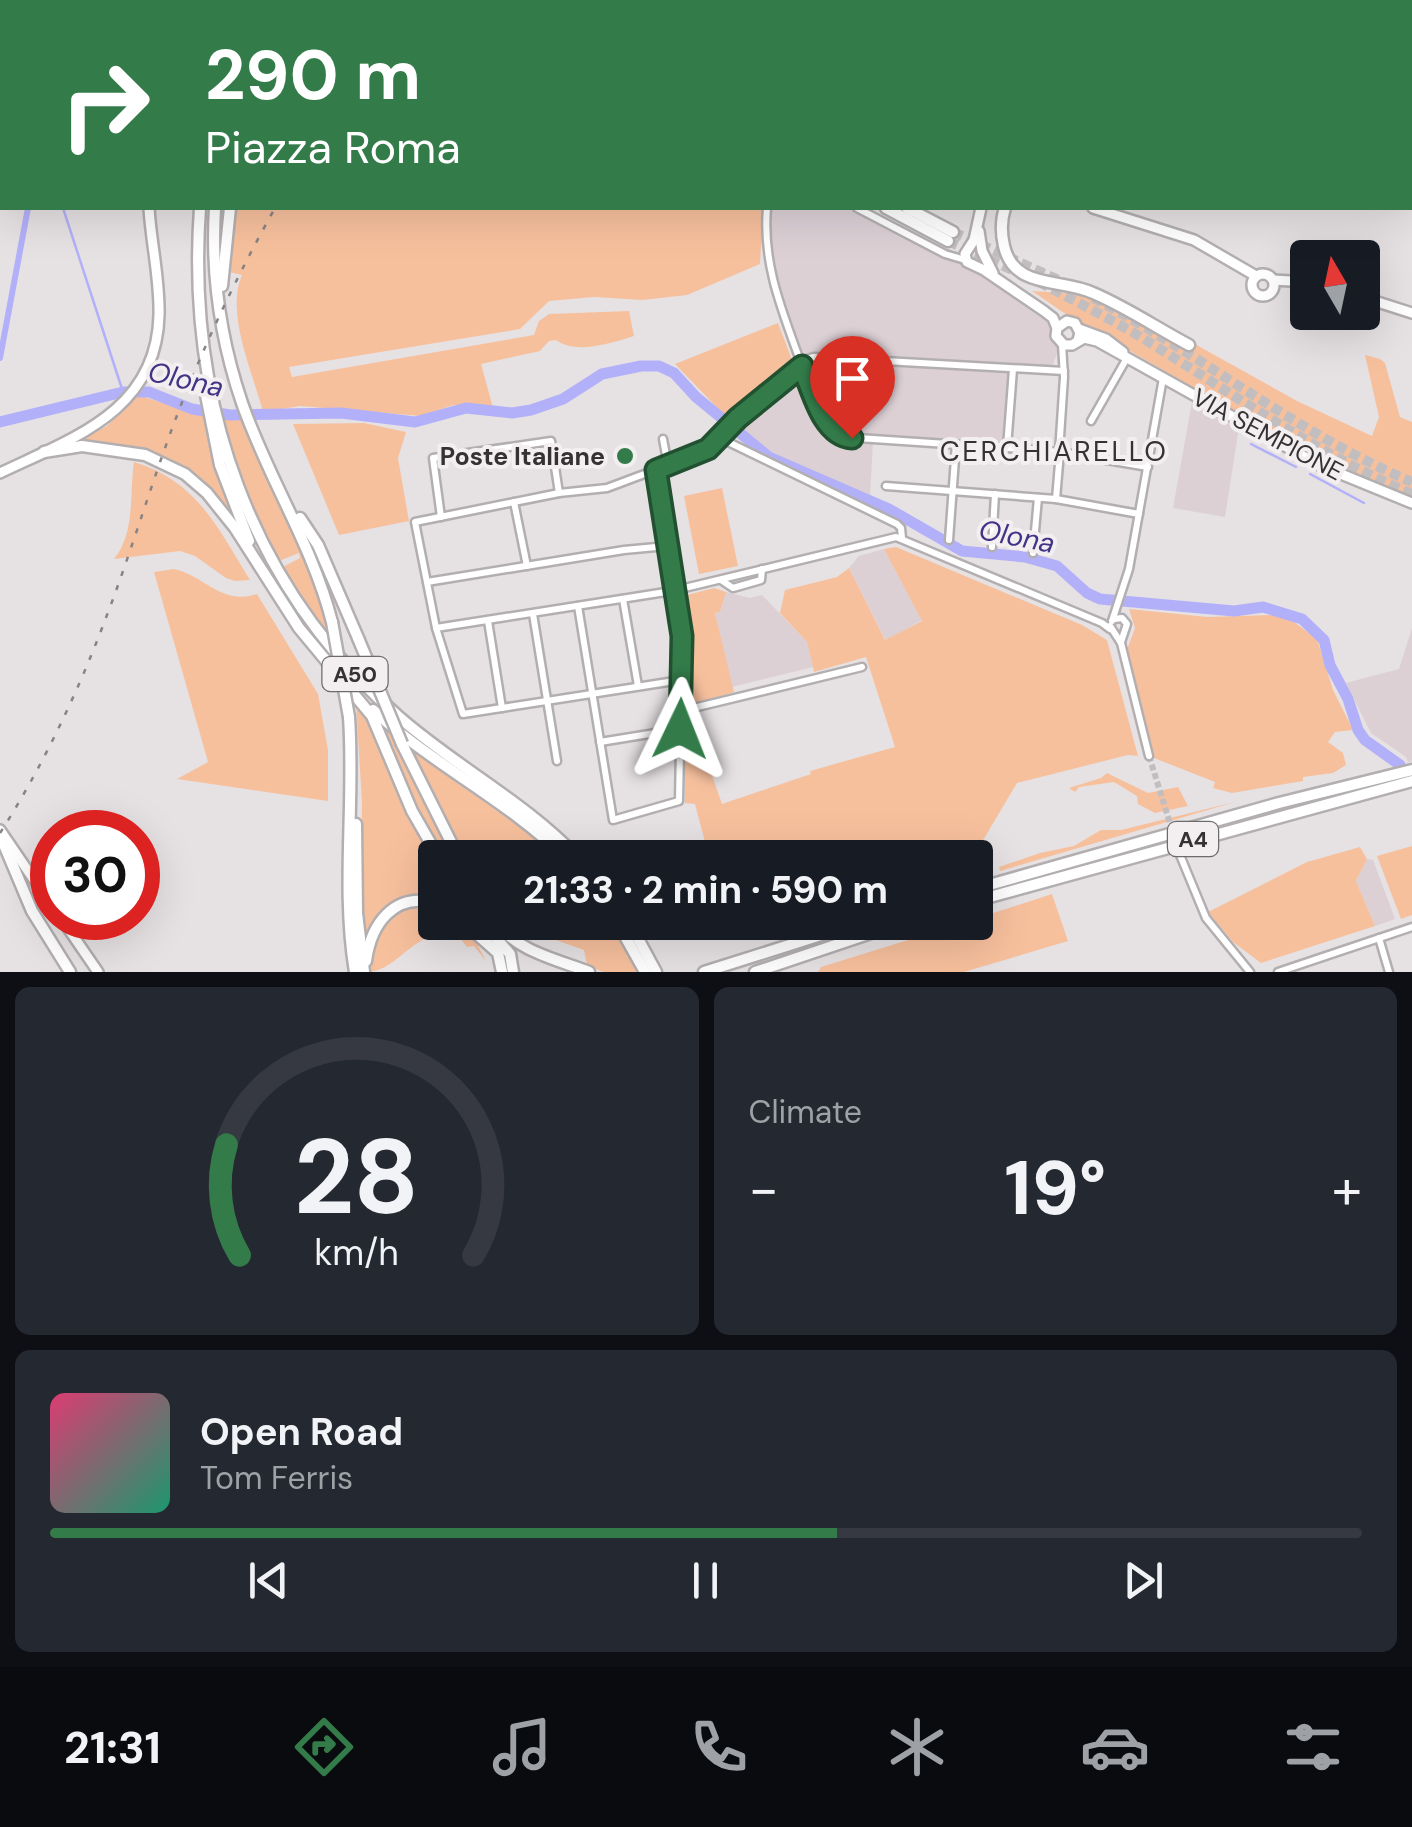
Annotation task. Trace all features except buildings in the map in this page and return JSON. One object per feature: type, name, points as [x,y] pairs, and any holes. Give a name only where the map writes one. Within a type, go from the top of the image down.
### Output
[{"type":"highway","name":"A50","points":[[198,210],[199,292],[214,422],[242,501],[282,580],[321,634],[396,715],[527,812],[558,840]]},
{"type":"highway","name":"A50","points":[[215,210],[215,273],[242,403],[315,566],[332,622],[349,717],[352,788],[348,897],[355,972]]},
{"type":"highway","points":[[223,326],[222,271],[230,210]]},
{"type":"highway","points":[[891,210],[950,236],[910,210]]},
{"type":"highway","points":[[1005,210],[1003,243],[1008,258],[1021,273],[1036,280],[1089,290],[1188,345]]},
{"type":"highway","points":[[214,422],[227,487],[269,583]]},
{"type":"highway","points":[[44,452],[82,446],[136,453],[184,474],[216,503],[316,650],[376,723],[412,812],[428,840]]},
{"type":"highway","points":[[280,486],[318,545],[402,744],[450,840]]},
{"type":"highway","points":[[350,689],[405,738],[514,813],[545,840]]},
{"type":"highway","name":"A4","points":[[993,884],[1412,770]]},
{"type":"highway","name":"A4","points":[[993,896],[1412,781]]},
{"type":"highway","points":[[352,788],[358,843],[357,913],[365,972]]},
{"type":"highway","points":[[0,832],[32,910],[70,972]]},
{"type":"highway","points":[[365,972],[370,941],[386,913],[405,902],[418,902]]},
{"type":"highway","points":[[484,940],[498,952],[502,972]]},
{"type":"highway","points":[[498,940],[510,954],[514,972]]},
{"type":"highway","points":[[514,940],[589,972]]},
{"type":"highway","points":[[629,940],[650,971]]},
{"type":"highway","points":[[637,940],[650,971]]},
{"type":"highway","points":[[704,971],[804,940]]},
{"type":"highway","points":[[755,972],[850,940]]},
{"type":"main road","points":[[0,473],[93,428],[125,402],[137,385],[154,350],[159,316],[149,210]]},
{"type":"main road","points":[[968,256],[981,262],[980,210]]},
{"type":"main road","points":[[968,256],[980,210]]},
{"type":"main road","points":[[1099,210],[1194,240],[1256,276],[1265,274],[1274,282],[1290,282]]},
{"type":"main road","points":[[968,256],[974,247],[982,252],[994,274],[1067,321],[1057,328]]},
{"type":"main road","points":[[968,256],[1053,318],[1056,336],[1072,339]]},
{"type":"main road","points":[[1238,266],[1254,293],[1271,293],[1274,282]]},
{"type":"main road","points":[[1252,286],[1256,276]]},
{"type":"main road","points":[[1380,303],[1412,313]]},
{"type":"main road","name":"VIA SEMPIONE","points":[[1067,321],[1075,323],[1072,339],[1113,343],[1127,358],[1319,465],[1412,504]]},
{"type":"main road","points":[[0,832],[30,875]]},
{"type":"main road","points":[[75,940],[98,972]]},
{"type":"street","points":[[766,210],[770,271],[826,420],[843,437],[1060,452],[1148,467]]},
{"type":"street","points":[[862,210],[934,246],[968,256]]},
{"type":"street","points":[[1056,499],[1065,360],[1072,339]]},
{"type":"street","points":[[682,680],[464,714],[436,628],[415,522],[620,484],[703,452],[802,363],[814,357],[1064,371]]},
{"type":"street","points":[[1090,421],[1127,358]]},
{"type":"street","points":[[1007,448],[1013,369]]},
{"type":"street","points":[[1149,756],[1117,628],[1163,377]]},
{"type":"street","points":[[720,438],[896,524],[902,528],[902,538]]},
{"type":"street","points":[[662,439],[668,466]]},
{"type":"street","points":[[441,518],[432,458],[552,440],[558,493]]},
{"type":"street","points":[[948,540],[961,445]]},
{"type":"street","points":[[578,606],[612,820],[679,801],[682,636],[656,470]]},
{"type":"street","points":[[886,486],[1056,499],[1139,514]]},
{"type":"street","points":[[992,548],[995,494]]},
{"type":"street","points":[[1033,552],[1038,498]]},
{"type":"street","points":[[514,502],[527,566]]},
{"type":"street","points":[[436,628],[720,580],[733,588],[758,583],[763,578],[762,570],[892,537],[1117,628]]},
{"type":"street","points":[[427,582],[667,546]]},
{"type":"street","points":[[623,599],[638,686]]},
{"type":"street","points":[[533,614],[556,762]]},
{"type":"street","points":[[488,621],[502,708]]},
{"type":"street","points":[[681,711],[862,667]]},
{"type":"street","points":[[600,742],[680,729]]},
{"type":"street","points":[[1180,855],[1206,918],[1250,972]]},
{"type":"street","points":[[1278,972],[1412,928]]},
{"type":"street","points":[[1378,938],[1389,972]]},
{"type":"shaded area","points":[[235,210],[763,210],[760,264],[687,295],[643,300],[594,297],[549,301],[520,329],[289,367],[292,377],[534,335],[539,321],[549,314],[629,311],[634,336],[583,347],[549,341],[540,351],[481,364],[493,408],[453,405],[421,416],[300,406],[263,412],[239,325],[238,290],[242,275],[225,271]]},
{"type":"shaded area","points":[[769,210],[858,210],[1007,288],[1052,321],[1059,348],[1052,367],[976,369],[1012,373],[1008,450],[873,441],[870,496],[767,451],[736,425],[807,367],[774,279]]},
{"type":"shaded area","points":[[1032,291],[1080,294],[1187,350],[1193,343],[1297,401],[1372,436],[1379,417],[1365,355],[1380,359],[1385,363],[1400,417],[1412,422],[1412,496],[1373,484],[1275,435]]},
{"type":"shaded area","points":[[778,323],[792,367],[729,420],[675,364]]},
{"type":"shaded area","points":[[138,395],[203,416],[215,465],[237,524],[180,467],[76,442],[107,426]]},
{"type":"shaded area","points":[[1192,402],[1239,427],[1225,517],[1173,508]]},
{"type":"shaded area","points":[[223,418],[243,420],[302,552],[329,635],[281,568],[300,558],[299,553],[279,561],[260,527]]},
{"type":"shaded area","points":[[364,423],[406,432],[398,458],[409,521],[339,535],[293,424]]},
{"type":"shaded area","points":[[134,462],[156,470],[190,494],[216,525],[250,580],[226,578],[195,556],[180,551],[114,559],[129,525]]},
{"type":"shaded area","points":[[722,488],[738,566],[699,574],[684,496]]},
{"type":"shaded area","points":[[896,547],[1082,625],[1107,640],[1138,756],[1128,755],[1017,783],[983,840],[705,840],[695,804],[685,803],[685,737],[697,733],[722,804],[811,774],[810,771],[895,747],[866,657],[814,672],[807,642],[780,613],[785,590],[837,577],[849,568],[885,640],[922,621],[884,549]]},
{"type":"shaded area","points":[[884,549],[922,620],[886,641],[849,568],[859,556]]},
{"type":"shaded area","points":[[174,569],[224,593],[245,597],[257,594],[318,694],[328,750],[328,801],[177,779],[208,762],[154,572]]},
{"type":"shaded area","points":[[714,588],[726,592],[720,612],[715,613],[734,692],[690,705],[682,602],[687,595]]},
{"type":"shaded area","points":[[726,592],[750,598],[762,595],[807,642],[813,667],[732,687],[715,613],[720,612]]},
{"type":"shaded area","points":[[1129,609],[1207,617],[1275,615],[1294,622],[1317,639],[1333,690],[1353,730],[1335,732],[1328,742],[1343,753],[1346,765],[1333,773],[1303,777],[1303,781],[1232,793],[1213,788],[1215,782],[1154,758],[1124,646],[1128,647],[1135,628]]},
{"type":"shaded area","points":[[1412,628],[1412,761],[1408,762],[1371,733],[1346,683],[1399,669]]},
{"type":"shaded area","points":[[356,702],[365,711],[426,840],[418,840],[418,900],[401,900],[365,945],[360,908],[362,803]]},
{"type":"shaded area","points":[[386,726],[394,734],[447,840],[433,840],[420,819],[383,729]]},
{"type":"shaded area","points":[[406,742],[488,797],[541,840],[454,840]]},
{"type":"shaded area","points":[[1107,773],[1148,793],[1178,787],[1188,806],[1155,813],[1138,804],[1137,796],[1114,782],[1079,787],[1075,792],[1069,788]]},
{"type":"shaded area","points":[[1235,802],[1000,871],[999,867],[1040,853],[1074,846],[1101,830],[1121,830]]},
{"type":"shaded area","points":[[1412,846],[1412,915],[1401,919],[1377,856]]},
{"type":"shaded area","points":[[1360,847],[1367,859],[1356,881],[1375,926],[1261,963],[1233,942],[1208,912],[1307,862]]},
{"type":"shaded area","points":[[1367,859],[1373,860],[1395,919],[1375,926],[1356,881]]},
{"type":"shaded area","points":[[1052,894],[1068,941],[964,972],[818,972],[821,967],[908,940],[993,940],[993,913]]},
{"type":"shaded area","points":[[410,904],[418,905],[418,940],[423,940],[390,964],[369,972],[375,939],[391,917]]},
{"type":"shaded area","points":[[462,940],[475,940],[486,961],[474,946],[467,947]]},
{"type":"shaded area","points":[[556,940],[624,940],[642,972],[603,972],[587,965],[584,950]]},
{"type":"waterway","points":[[0,358],[28,210]]},
{"type":"waterway","points":[[64,210],[123,392]]},
{"type":"waterway","name":"Olona","points":[[0,422],[123,392],[149,392],[192,409],[230,415],[341,413],[415,422],[466,408],[512,413],[531,410],[563,399],[602,374],[659,366],[674,373],[696,397],[769,457],[889,509],[962,551],[1025,557],[1057,566],[1087,593],[1100,599],[1234,611],[1263,607],[1302,619],[1324,640],[1330,665],[1348,699],[1358,730],[1365,740],[1400,765]]},
{"type":"waterway","points":[[1251,444],[1296,467]]},
{"type":"waterway","points":[[1310,474],[1364,503]]},
{"type":"tunnel","points":[[953,232],[1065,283]]},
{"type":"tunnel","points":[[948,241],[1019,273]]},
{"type":"tunnel","points":[[1039,282],[1134,333],[1340,459],[1412,494]]},
{"type":"tunnel","points":[[1093,298],[1329,441],[1412,482]]},
{"type":"tunnel","points":[[1149,756],[1180,855]]},
{"type":"railway","points":[[0,833],[45,754],[85,671],[189,385],[229,295],[274,210]]},
{"type":"place","name":"Poste Italiane","points":[[625,456]]},
{"type":"district","name":"CERCHIARELLO","points":[[1054,451]]},
{"type":"route","points":[[680,729],[682,636],[656,470],[708,449],[738,418],[802,366],[826,420],[843,437],[852,438]]}]
